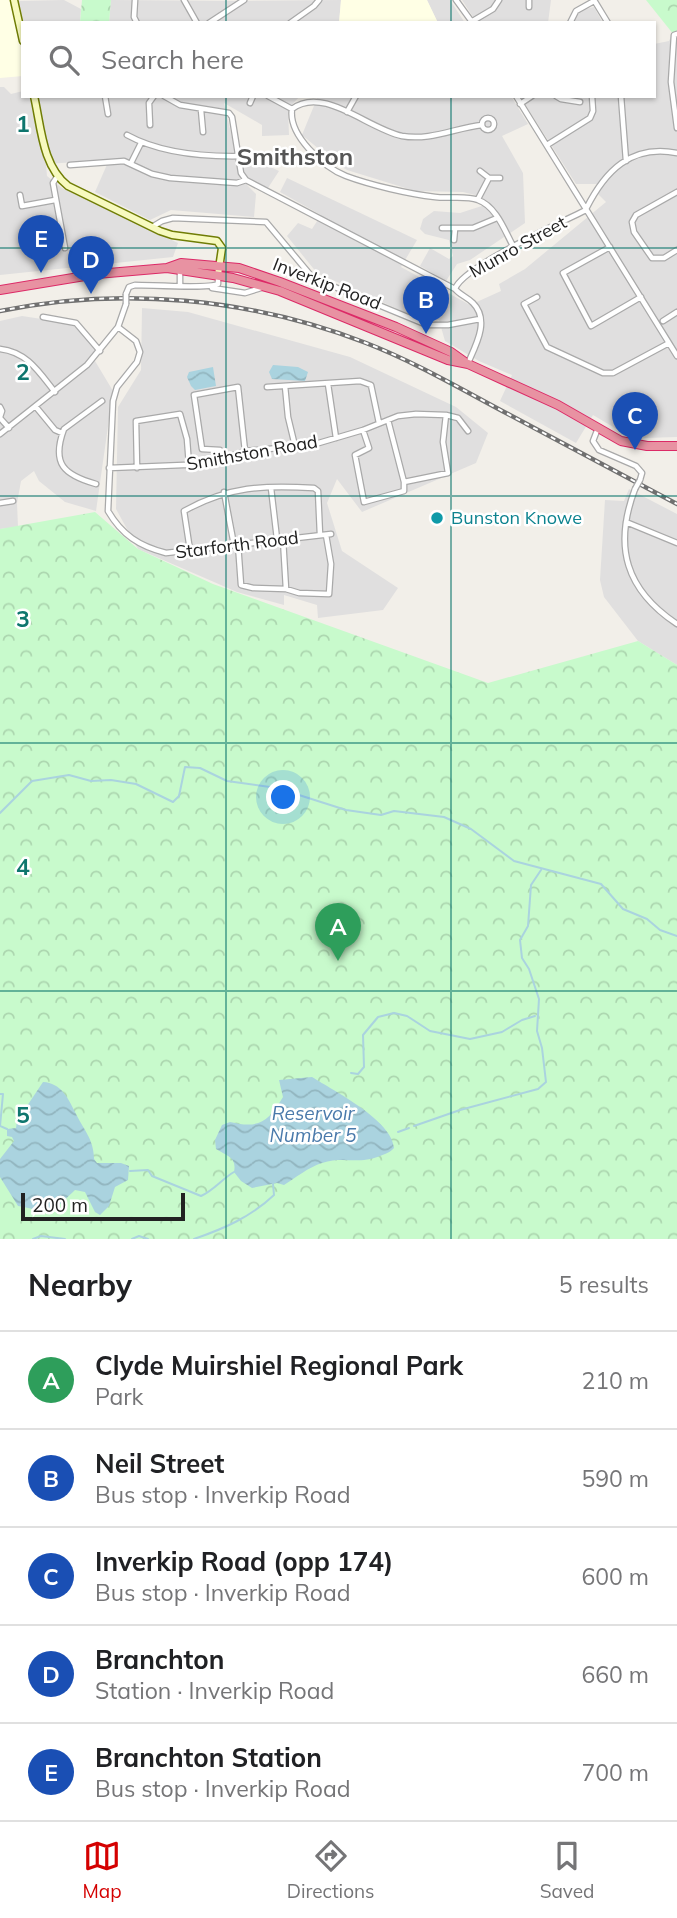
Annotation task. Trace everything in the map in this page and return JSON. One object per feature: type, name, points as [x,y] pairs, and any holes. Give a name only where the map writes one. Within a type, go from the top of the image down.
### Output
[{"type":"highway","name":"Inverkip Road","points":[[0,290],[97,274],[167,268],[181,263],[257,274],[396,327],[452,352],[467,364]]},
{"type":"highway","name":"Inverkip Road","points":[[167,268],[180,271],[218,270],[304,300],[448,360],[467,364],[558,405],[621,441],[647,446],[677,446]]},
{"type":"street","points":[[14,0],[21,32]]},
{"type":"street","points":[[135,0],[136,21]]},
{"type":"street","points":[[184,0],[196,21]]},
{"type":"street","points":[[212,21],[244,0]]},
{"type":"street","points":[[293,21],[319,0]]},
{"type":"street","points":[[456,0],[471,21]]},
{"type":"street","points":[[474,21],[493,9],[499,0]]},
{"type":"street","points":[[529,0],[529,7]]},
{"type":"street","points":[[571,21],[576,12],[594,1],[607,21]]},
{"type":"street","points":[[221,16],[224,21]]},
{"type":"street","points":[[677,34],[674,35],[671,82],[677,128]]},
{"type":"street","points":[[34,98],[51,167],[57,177],[68,186],[152,228],[172,235],[217,241],[222,248],[218,270],[220,280],[211,288]]},
{"type":"street","points":[[105,98],[108,114]]},
{"type":"street","points":[[150,125],[149,103],[153,98]]},
{"type":"street","points":[[167,98],[180,105],[229,113],[232,117],[241,173],[246,180],[455,289],[475,304],[481,334],[467,364]]},
{"type":"street","points":[[250,103],[252,98]]},
{"type":"street","points":[[272,98],[292,109]]},
{"type":"street","points":[[347,111],[355,98]]},
{"type":"street","points":[[517,98],[677,356]]},
{"type":"street","points":[[520,104],[529,98]]},
{"type":"street","points":[[561,107],[559,98],[580,102]]},
{"type":"street","points":[[547,145],[590,118],[593,111],[592,98]]},
{"type":"street","points":[[621,98],[625,161]]},
{"type":"street","points":[[292,109],[301,102],[310,100],[347,111],[372,125],[403,136],[444,135],[482,125]]},
{"type":"street","points":[[292,109],[292,125],[299,137],[331,169],[346,176],[437,198],[478,199],[490,208],[513,246]]},
{"type":"street","points":[[201,110],[203,132]]},
{"type":"street","points":[[127,135],[141,143],[177,152],[238,157],[265,155]]},
{"type":"street","points":[[131,163],[141,143]]},
{"type":"street","points":[[586,210],[605,176],[625,161],[647,152],[677,153]]},
{"type":"street","points":[[70,165],[124,161],[152,174],[170,178],[237,183],[246,180]]},
{"type":"street","points":[[480,172],[489,178],[500,178]]},
{"type":"street","points":[[57,177],[53,183],[65,248]]},
{"type":"street","points":[[478,199],[489,178]]},
{"type":"street","points":[[677,192],[636,215],[632,222],[635,232],[652,258],[664,258],[677,250]]},
{"type":"street","points":[[20,195],[22,205],[55,200]]},
{"type":"street","name":"Munro Street","points":[[455,289],[462,278],[513,246],[586,210]]},
{"type":"street","points":[[152,228],[173,218],[266,222],[313,278],[427,325],[448,325],[480,319]]},
{"type":"street","points":[[442,228],[473,228],[497,218]]},
{"type":"street","points":[[454,229],[454,240]]},
{"type":"street","points":[[610,247],[563,273],[592,326],[641,297]]},
{"type":"street","points":[[202,286],[218,270]]},
{"type":"street","points":[[180,271],[180,285]]},
{"type":"street","points":[[0,435],[55,392],[100,351],[118,327],[129,287],[202,286],[231,293],[245,293],[265,287]]},
{"type":"street","points":[[537,297],[524,304],[547,347],[603,373],[613,373],[669,343]]},
{"type":"street","points":[[663,321],[677,312]]},
{"type":"street","points":[[43,317],[76,323],[100,351]]},
{"type":"street","name":"Starforth Road","points":[[118,327],[136,341],[140,352],[137,362],[117,387],[113,401],[108,511],[117,526],[144,547],[166,554],[326,535]]},
{"type":"street","points":[[0,349],[10,350],[27,358],[55,392]]},
{"type":"street","points":[[267,387],[351,381],[372,384],[379,423]]},
{"type":"street","points":[[328,384],[336,438]]},
{"type":"street","points":[[285,386],[288,417],[295,446]]},
{"type":"street","points":[[224,459],[220,450],[202,449],[194,395],[238,387],[245,451]]},
{"type":"street","points":[[96,484],[75,478],[63,469],[60,458],[62,433],[67,426],[102,401]]},
{"type":"street","points":[[0,407],[0,418],[9,428]]},
{"type":"street","points":[[36,407],[55,430],[62,433]]},
{"type":"street","points":[[94,407],[98,414]]},
{"type":"street","points":[[137,468],[136,421],[180,414],[187,439],[189,465]]},
{"type":"street","name":"Smithston Road","points":[[109,468],[208,464],[245,451],[312,445],[388,420],[416,414],[446,415]]},
{"type":"street","points":[[404,482],[448,473],[443,442],[446,415],[458,418],[468,431]]},
{"type":"street","points":[[363,430],[369,448],[355,455],[364,502],[404,491],[388,420]]},
{"type":"street","points":[[599,428],[593,441],[594,446],[636,466],[642,473],[626,522],[626,553],[638,588],[651,605],[677,624]]},
{"type":"street","points":[[85,481],[86,471]]},
{"type":"street","points":[[190,550],[184,511],[207,498],[224,492],[248,488],[314,488],[318,491],[331,564],[329,594],[241,585],[236,545],[224,492]]},
{"type":"street","points":[[271,488],[286,589]]},
{"type":"street","points":[[0,503],[13,501]]},
{"type":"street","points":[[626,522],[677,544]]},
{"type":"shaded area","points":[[0,0],[12,0],[21,47],[21,76],[0,78]]},
{"type":"shaded area","points":[[64,0],[81,9],[80,21],[23,21],[19,1]]},
{"type":"shaded area","points":[[111,0],[341,0],[339,21],[109,21]]},
{"type":"shaded area","points":[[341,0],[427,0],[437,21],[339,21]]},
{"type":"shaded area","points":[[427,0],[450,0],[464,21],[437,21]]},
{"type":"shaded area","points":[[462,0],[551,0],[548,21],[476,21]]},
{"type":"shaded area","points":[[594,7],[602,21],[574,21],[577,11]]},
{"type":"shaded area","points":[[674,30],[677,30],[677,437],[645,438],[620,431],[593,415],[576,443],[500,401],[512,375],[479,361],[445,341],[439,320],[420,319],[317,273],[287,236],[298,223],[312,229],[321,215],[280,192],[287,178],[417,240],[401,267],[470,305],[501,291],[499,284],[525,269],[606,202],[598,194],[602,187],[599,184],[576,184],[521,98],[656,98],[656,44],[669,41]]},
{"type":"shaded area","points":[[0,87],[4,87],[11,94],[21,92],[21,98],[298,98],[288,109],[289,135],[262,136],[262,125],[224,103],[237,159],[258,161],[279,171],[268,188],[253,180],[247,185],[256,194],[254,217],[171,210],[150,220],[95,192],[109,160],[46,164],[47,176],[62,188],[178,243],[173,257],[0,275]]},
{"type":"shaded area","points":[[317,98],[512,98],[528,124],[502,136],[523,173],[525,223],[470,260],[457,264],[446,281],[420,266],[430,248],[449,259],[453,256],[449,240],[425,234],[420,229],[423,219],[434,211],[460,213],[488,204],[479,196],[463,192],[415,191],[347,170],[302,135]]},
{"type":"shaded area","points":[[142,308],[188,312],[350,357],[456,407],[488,433],[476,463],[362,512],[337,479],[327,503],[342,551],[398,588],[383,610],[318,618],[317,605],[284,595],[284,605],[237,592],[138,549],[116,509],[118,407],[141,370]]},
{"type":"shaded area","points":[[22,316],[75,324],[95,347],[95,361],[113,391],[96,511],[65,502],[39,481],[34,471],[21,481],[17,503],[18,527],[0,529],[0,321]]},
{"type":"shaded area","points":[[629,489],[677,514],[677,665],[638,641],[604,597],[600,580],[605,500],[624,501]]},
{"type":"green space","points":[[82,0],[111,0],[109,21],[80,21]]},
{"type":"green space","points":[[646,0],[677,0],[677,34],[674,35]]},
{"type":"green space","points":[[95,512],[138,549],[213,584],[488,683],[638,641],[677,665],[677,1239],[0,1239],[0,529]]},
{"type":"water","points":[[273,365],[298,367],[308,372],[305,381],[272,379],[269,372]]},
{"type":"water","points":[[213,367],[216,386],[195,390],[187,377],[189,372]]},
{"type":"water","name":"Reservoir Number 5","points":[[312,1077],[373,1117],[391,1137],[394,1148],[372,1159],[322,1163],[284,1185],[277,1183],[252,1188],[234,1172],[234,1163],[230,1158],[216,1149],[215,1140],[222,1125],[230,1122],[248,1125],[262,1122],[283,1097],[279,1080]]},
{"type":"water","points":[[43,1082],[55,1085],[67,1097],[90,1140],[97,1163],[121,1163],[129,1166],[128,1180],[115,1187],[109,1206],[100,1215],[95,1212],[85,1192],[75,1190],[50,1211],[18,1206],[0,1177],[0,1159],[14,1141],[7,1136],[7,1129],[16,1128],[17,1121]]},
{"type":"waterway","points":[[0,813],[32,781],[69,775],[91,781],[111,780],[136,784],[173,802],[179,796],[185,767],[200,768],[227,781],[277,788],[346,810],[381,815],[394,811],[444,817],[471,829],[514,861],[601,884],[623,909],[647,919],[660,930],[677,936]]},
{"type":"waterway","points":[[414,1126],[460,1110],[538,1089],[546,1082],[537,1031],[539,999],[529,969],[522,958],[520,940],[528,926],[531,885],[541,870]]},
{"type":"waterway","points":[[351,1073],[358,1074],[364,1067],[363,1035],[378,1017],[394,1013],[407,1016],[430,1031],[470,1039],[502,1032],[535,1016]]},
{"type":"waterway","points":[[0,1094],[3,1094],[0,1126],[7,1129]]},
{"type":"waterway","points":[[398,1132],[409,1128]]},
{"type":"waterway","points":[[130,1171],[148,1170],[152,1176],[201,1196],[234,1172]]},
{"type":"waterway","points":[[194,1239],[256,1210],[274,1195],[273,1184]]},
{"type":"waterway","points":[[33,1239],[41,1236],[65,1239]]},
{"type":"waterway","points":[[132,1239],[139,1236],[148,1239]]},
{"type":"railway","points":[[0,311],[46,303],[138,298],[231,307],[322,328],[384,350],[420,367],[677,504]]},
{"type":"place","name":"Branchton Station","points":[[41,273]]},
{"type":"place","name":"Branchton","points":[[91,294]]},
{"type":"place","name":"Neil Street","points":[[426,334]]},
{"type":"place","name":"Inverkip Road (opp 174)","points":[[635,450]]},
{"type":"place","name":"Bunston Knowe","points":[[437,518]]},
{"type":"place","name":"Clyde Muirshiel Regional Park","points":[[338,961]]},
{"type":"district","name":"Smithston","points":[[295,157]]}]
